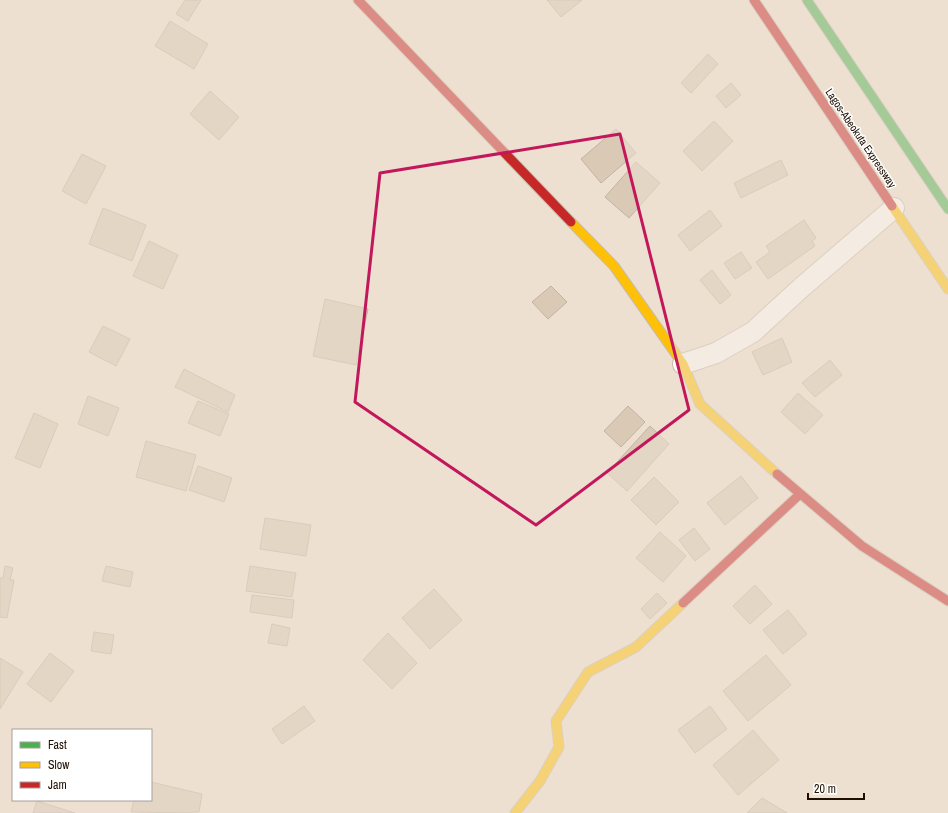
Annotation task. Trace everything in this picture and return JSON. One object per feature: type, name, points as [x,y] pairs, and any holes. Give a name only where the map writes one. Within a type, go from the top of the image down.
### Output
[{"type":"main road","points":[[358,0],[614,266],[683,364],[700,404],[800,494],[862,546],[948,601]]},
{"type":"main road","name":"Lagos-Abeokuta Expressway","points":[[754,0],[948,289]]},
{"type":"main road","points":[[807,0],[948,209]]},
{"type":"main road","points":[[515,813],[540,781],[559,747],[556,721],[588,672],[636,647],[800,494]]},
{"type":"street","points":[[683,364],[716,353],[753,332],[802,286],[894,208]]},
{"type":"highlighted area","points":[[620,134],[689,410],[536,525],[355,402],[380,173]]},
{"type":"building","points":[[185,0],[201,0],[188,21],[176,14]]},
{"type":"building","points":[[547,0],[582,0],[561,17]]},
{"type":"building","points":[[170,21],[208,44],[194,69],[155,46]]},
{"type":"building","points":[[708,54],[718,64],[691,93],[681,83]]},
{"type":"building","points":[[731,83],[741,95],[726,108],[716,96]]},
{"type":"building","points":[[210,91],[239,117],[219,140],[190,114]]},
{"type":"building","points":[[714,121],[733,141],[702,171],[683,151]]},
{"type":"building","points":[[616,129],[636,153],[601,183],[581,159]]},
{"type":"building","points":[[82,154],[106,166],[86,204],[62,191]]},
{"type":"building","points":[[781,160],[788,175],[741,198],[734,183]]},
{"type":"building","points":[[636,162],[660,183],[629,218],[605,197]]},
{"type":"building","points":[[103,208],[146,225],[132,261],[89,244]]},
{"type":"building","points":[[710,210],[722,226],[690,251],[678,235]]},
{"type":"building","points":[[804,220],[816,238],[812,241],[815,246],[768,279],[756,262],[770,252],[766,246]]},
{"type":"building","points":[[149,241],[178,255],[163,289],[133,276]]},
{"type":"building","points":[[741,252],[752,268],[735,279],[724,263]]},
{"type":"building","points":[[712,270],[731,295],[720,304],[700,280]]},
{"type":"building","points":[[551,286],[567,302],[548,319],[532,302]]},
{"type":"building","points":[[325,299],[368,309],[356,365],[313,356]]},
{"type":"building","points":[[103,326],[130,339],[116,366],[89,352]]},
{"type":"building","points":[[782,338],[792,362],[763,375],[752,352]]},
{"type":"building","points":[[830,360],[842,375],[815,397],[802,383]]},
{"type":"building","points":[[184,369],[235,395],[228,412],[175,387]]},
{"type":"building","points":[[798,393],[823,415],[805,434],[781,412]]},
{"type":"building","points":[[88,396],[119,408],[108,436],[78,424]]},
{"type":"building","points":[[198,401],[229,414],[220,436],[188,423]]},
{"type":"building","points":[[628,406],[645,422],[621,447],[604,431]]},
{"type":"building","points":[[34,413],[58,424],[40,468],[15,458]]},
{"type":"building","points":[[650,426],[669,444],[627,491],[607,473]]},
{"type":"building","points":[[146,441],[196,455],[186,491],[136,477]]},
{"type":"building","points":[[198,466],[232,478],[224,502],[189,490]]},
{"type":"building","points":[[741,476],[758,498],[725,525],[707,503]]},
{"type":"building","points":[[654,477],[679,502],[656,525],[631,500]]},
{"type":"building","points":[[265,518],[311,525],[306,556],[260,549]]},
{"type":"building","points":[[694,528],[710,549],[695,561],[679,540]]},
{"type":"building","points":[[660,532],[686,556],[663,582],[636,558]]},
{"type":"building","points":[[5,566],[13,568],[10,580],[14,580],[7,618],[0,617],[0,578],[3,578]]},
{"type":"building","points":[[106,566],[133,572],[130,587],[102,581]]},
{"type":"building","points":[[250,566],[296,573],[292,597],[246,591]]},
{"type":"building","points":[[755,585],[772,604],[750,624],[733,606]]},
{"type":"building","points":[[434,589],[462,620],[430,649],[402,618]]},
{"type":"building","points":[[657,593],[667,603],[650,619],[641,609]]},
{"type":"building","points":[[252,595],[294,600],[292,618],[250,612]]},
{"type":"building","points":[[788,610],[807,634],[783,654],[763,630]]},
{"type":"building","points":[[272,624],[290,628],[287,646],[268,643]]},
{"type":"building","points":[[94,632],[114,635],[111,654],[91,651]]},
{"type":"building","points":[[388,633],[417,663],[392,689],[363,660]]},
{"type":"building","points":[[50,653],[74,671],[51,702],[27,684]]},
{"type":"building","points":[[766,655],[791,685],[748,721],[723,691]]},
{"type":"building","points":[[0,658],[23,672],[0,709]]},
{"type":"building","points":[[304,706],[315,721],[282,744],[272,729]]},
{"type":"building","points":[[710,706],[727,729],[695,753],[678,730]]},
{"type":"building","points":[[753,730],[779,760],[738,795],[713,765]]},
{"type":"building","points":[[152,782],[202,794],[199,812],[131,812],[134,801],[152,801]]},
{"type":"building","points":[[762,798],[787,813],[747,813]]},
{"type":"building","points":[[37,801],[75,813],[33,813]]},
{"type":"traffic: fast","points":[[807,0],[948,209]]},
{"type":"traffic: slow","points":[[892,206],[948,289]]},
{"type":"traffic: slow","points":[[571,222],[614,266],[683,364],[700,404],[777,474]]},
{"type":"traffic: slow","points":[[515,813],[540,781],[559,747],[556,721],[588,672],[636,647],[683,603]]},
{"type":"traffic: jam","points":[[358,0],[571,222]]},
{"type":"traffic: jam","points":[[754,0],[892,206]]},
{"type":"traffic: jam","points":[[777,474],[862,546],[948,601]]},
{"type":"traffic: jam","points":[[683,603],[800,494]]}]
